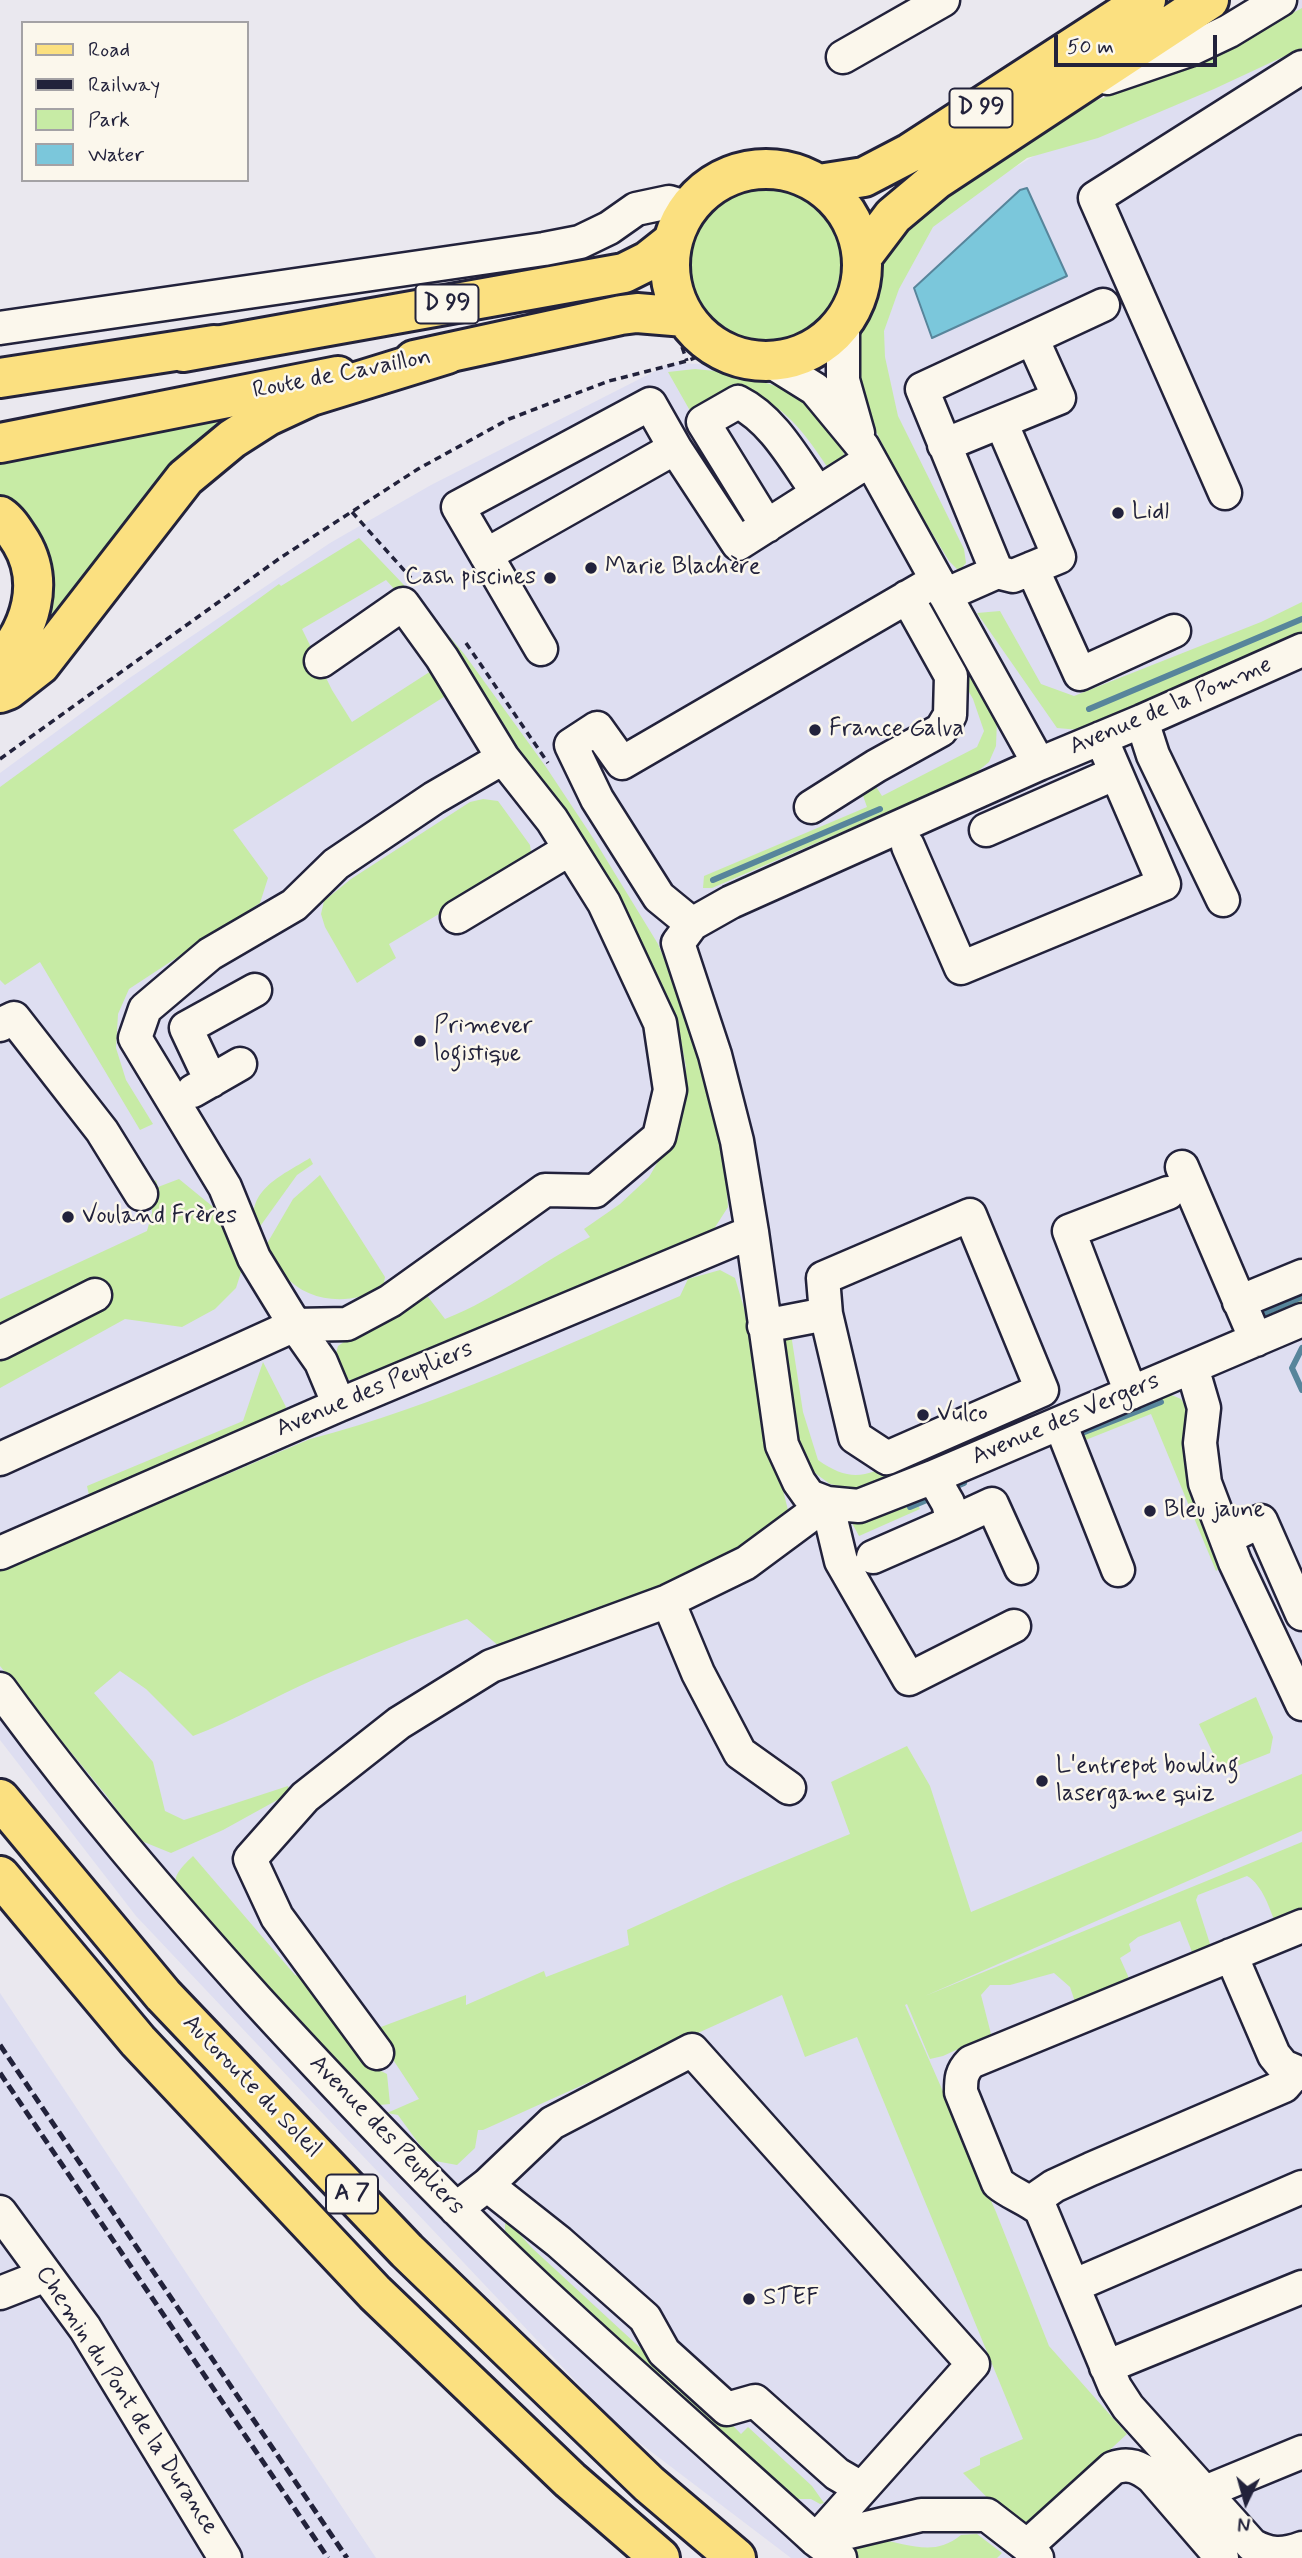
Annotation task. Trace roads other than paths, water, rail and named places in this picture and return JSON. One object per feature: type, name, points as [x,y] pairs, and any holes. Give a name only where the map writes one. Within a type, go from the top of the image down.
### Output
[{"type":"main road","name":"D 99","points":[[862,257],[893,216],[914,197],[984,146],[1209,0]]},
{"type":"main road","name":"D 99","points":[[819,184],[864,177],[901,159],[1135,3]]},
{"type":"main road","points":[[773,169],[789,172],[819,184],[841,204],[860,243],[862,257],[859,292],[843,324],[818,346],[803,354],[770,361],[752,360],[718,348],[699,335],[678,303],[670,273],[672,243],[689,208],[712,186],[741,172],[773,169]]},
{"type":"main road","name":"Route de Cavaillon","points":[[0,394],[214,345],[624,273],[648,261],[672,243]]},
{"type":"main road","name":"Route de Cavaillon","points":[[0,443],[447,354],[621,315],[637,313],[685,317]]},
{"type":"main road","points":[[0,378],[214,345]]},
{"type":"main road","points":[[0,693],[8,690],[40,665],[186,478],[232,439],[268,416],[311,396],[447,354]]},
{"type":"main road","points":[[0,516],[30,557],[34,580],[24,630],[0,662]]},
{"type":"main road","name":"Autoroute du Soleil","points":[[0,1799],[163,1995],[407,2251],[649,2484],[736,2558]]},
{"type":"main road","name":"Autoroute du Soleil","points":[[0,1876],[138,2041],[375,2292],[570,2480],[660,2558]]},
{"type":"main road","points":[[649,2484],[728,2529],[766,2558]]},
{"type":"street","points":[[843,57],[943,0]]},
{"type":"street","points":[[1069,91],[1189,50],[1229,31],[1280,0]]},
{"type":"street","points":[[1225,493],[1095,198],[1302,66]]},
{"type":"street","points":[[0,328],[544,249],[580,242],[609,228],[636,209],[669,202],[689,208]]},
{"type":"street","points":[[997,572],[922,389],[1103,305]]},
{"type":"street","points":[[843,324],[843,380],[866,454]]},
{"type":"street","points":[[944,445],[1059,398],[1032,338]]},
{"type":"street","points":[[770,361],[815,389],[866,454],[1039,764]]},
{"type":"street","points":[[767,526],[703,422],[738,402],[753,409],[769,425],[818,493]]},
{"type":"street","points":[[541,649],[458,507],[650,404],[675,448],[738,544],[818,493],[866,454]]},
{"type":"street","points":[[827,1503],[809,1496],[799,1482],[782,1445],[737,1141],[715,1055],[678,943],[692,924],[659,897],[597,799],[570,745],[597,728],[622,763],[907,597],[997,572],[1013,576],[1059,557],[1000,422]]},
{"type":"street","points":[[486,555],[675,448]]},
{"type":"street","points":[[1032,568],[1080,674],[1174,631]]},
{"type":"street","points":[[811,807],[876,766],[941,730],[950,715],[951,676],[907,597]]},
{"type":"street","points":[[0,1459],[295,1325],[347,1324],[390,1301],[545,1190],[595,1191],[659,1137],[670,1090],[660,1023],[604,903],[530,789],[503,758],[442,658],[403,604],[321,661]]},
{"type":"street","name":"Avenue de la Pomme","points":[[692,924],[731,902],[1302,650]]},
{"type":"street","points":[[1142,721],[1153,755],[1223,900]]},
{"type":"street","points":[[908,846],[961,968],[1164,884],[1101,738]]},
{"type":"street","points":[[339,1405],[321,1362],[254,1258],[225,1187],[135,1038],[145,1009],[210,954],[295,905],[336,864],[434,798],[503,758]]},
{"type":"street","points":[[986,830],[1116,774]]},
{"type":"street","points":[[457,918],[570,849]]},
{"type":"street","points":[[211,1081],[186,1028],[255,990]]},
{"type":"street","points":[[0,1025],[14,1018],[102,1131],[141,1194]]},
{"type":"street","points":[[174,1102],[240,1063]]},
{"type":"street","points":[[1131,1393],[1069,1231],[1175,1180],[1239,1302],[1255,1340]]},
{"type":"street","points":[[970,1215],[1042,1390],[887,1458],[855,1437],[826,1314],[823,1278],[970,1215]]},
{"type":"street","name":"Avenue des Peupliers","points":[[0,1553],[339,1405],[752,1232]]},
{"type":"street","points":[[1239,1302],[1302,1276]]},
{"type":"street","points":[[0,1343],[94,1295]]},
{"type":"street","points":[[764,1326],[826,1314]]},
{"type":"street","name":"Avenue des Vergers","points":[[827,1503],[859,1506],[1302,1320]]},
{"type":"street","points":[[1192,1367],[1204,1408],[1200,1443],[1205,1483],[1226,1538],[1302,1704]]},
{"type":"street","points":[[1060,1423],[1118,1570]]},
{"type":"street","points":[[933,1477],[948,1503],[953,1522]]},
{"type":"street","points":[[377,2053],[277,1917],[250,1859],[305,1797],[410,1715],[491,1666],[668,1601],[746,1563],[827,1503]]},
{"type":"street","points":[[827,1503],[841,1561],[909,1679],[1014,1626]]},
{"type":"street","points":[[873,1557],[992,1504],[1021,1568]]},
{"type":"street","points":[[1226,1538],[1261,1521],[1302,1614]]},
{"type":"street","points":[[668,1601],[698,1673],[740,1753],[789,1787]]},
{"type":"street","name":"Avenue des Peupliers","points":[[0,1689],[67,1778],[174,1908],[313,2062],[456,2209],[540,2290],[828,2549]]},
{"type":"street","points":[[1302,1926],[971,2062],[964,2068],[961,2078],[961,2092],[998,2183],[1041,2210],[1106,2367],[1128,2407],[1252,2545],[1263,2552],[1276,2554],[1302,2547]]},
{"type":"street","points":[[1031,2202],[1054,2186],[1284,2086],[1299,2074],[1283,2066],[1274,2055],[1231,1955]]},
{"type":"street","points":[[456,2209],[487,2185],[552,2123],[692,2050],[973,2364],[861,2488],[828,2549]]},
{"type":"street","points":[[487,2185],[559,2242],[645,2318],[664,2352],[727,2409],[755,2401],[837,2474],[861,2488]]},
{"type":"street","points":[[1073,2286],[1302,2187]]},
{"type":"street","name":"Chemin du Pont de la Durance","points":[[0,2212],[85,2328],[225,2558]]},
{"type":"street","points":[[0,2293],[46,2275]]},
{"type":"street","points":[[1106,2367],[1302,2287]]},
{"type":"street","points":[[1205,2492],[1302,2452]]},
{"type":"street","points":[[828,2549],[921,2515],[965,2514],[987,2515],[1027,2549],[1113,2468],[1124,2464],[1139,2467],[1152,2477],[1222,2558]]},
{"type":"water","points":[[1027,188],[1067,276],[932,338],[914,288],[1020,190]]},
{"type":"waterway","points":[[1089,709],[1302,619]]},
{"type":"waterway","points":[[713,880],[880,809]]},
{"type":"waterway","points":[[1262,1314],[1302,1297]]},
{"type":"waterway","points":[[1302,1348],[1292,1368],[1302,1390]]},
{"type":"waterway","points":[[1077,1435],[1161,1402]]},
{"type":"waterway","points":[[950,1489],[964,1483]]},
{"type":"waterway","points":[[910,1507],[934,1497]]},
{"type":"railway","points":[[0,2045],[347,2558]]},
{"type":"railway","points":[[0,2073],[328,2558]]},
{"type":"place","name":"Lidl","points":[[1118,513]]},
{"type":"place","name":"Marie Blachère","points":[[591,568]]},
{"type":"place","name":"Cash piscines","points":[[550,578]]},
{"type":"place","name":"France Galva","points":[[815,730]]},
{"type":"place","name":"Primever logistique","points":[[420,1041]]},
{"type":"place","name":"Vouland Frères","points":[[68,1217]]},
{"type":"place","name":"Vulco","points":[[923,1415]]},
{"type":"place","name":"Bleu jaune","points":[[1150,1511]]},
{"type":"place","name":"L'entrepot bowling lasergame quiz","points":[[1042,1781]]},
{"type":"place","name":"STEF","points":[[749,2299]]}]
